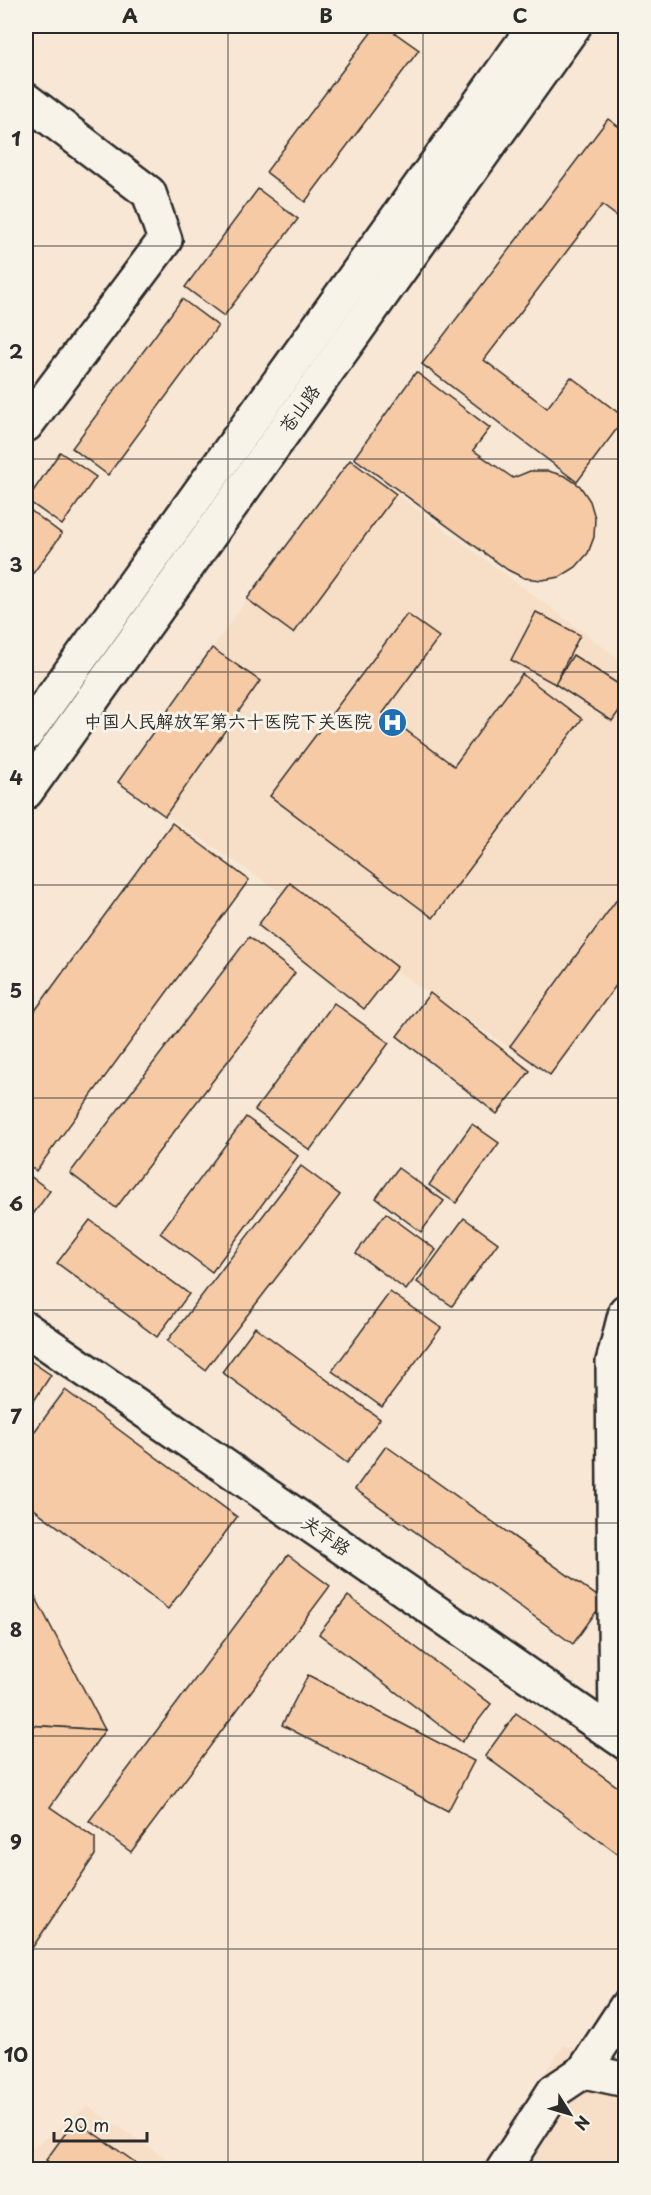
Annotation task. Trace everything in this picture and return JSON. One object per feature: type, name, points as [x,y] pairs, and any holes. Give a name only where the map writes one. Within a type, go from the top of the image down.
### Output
[{"type":"main road","name":"苍山路","points":[[26,734],[535,26]]},
{"type":"main road","name":"苍山路","points":[[26,792],[574,26]]},
{"type":"main road","points":[[26,100],[149,193],[165,240],[26,425]]},
{"type":"main road","points":[[621,1740],[613,1362],[626,1311]]},
{"type":"main road","name":"关平路","points":[[26,1329],[621,1740]]},
{"type":"main road","points":[[503,2169],[554,2091],[584,2071],[626,2007]]},
{"type":"main road","points":[[584,2071],[626,2080]]},
{"type":"shaded area","name":"中国人民解放军第六十医院下关医院","points":[[350,460],[625,663],[625,972],[550,1075],[118,782],[247,599]]},
{"type":"shaded area","points":[[564,2045],[625,2065],[625,2169],[478,2170]]},
{"type":"shaded area","points":[[87,2106],[182,2169],[26,2170],[26,2154]]},
{"type":"building","points":[[376,26],[385,26],[419,50],[305,202],[266,172]]},
{"type":"building","points":[[608,119],[626,132],[626,175],[623,179],[626,181],[626,223],[602,205],[484,360],[547,408],[571,377],[625,418],[577,482],[422,364]]},
{"type":"building","points":[[258,189],[298,219],[224,316],[185,287]]},
{"type":"building","points":[[182,299],[218,326],[108,475],[72,448]]},
{"type":"building","points":[[416,372],[490,428],[473,450],[513,478],[530,471],[548,471],[565,476],[580,486],[590,501],[595,518],[594,537],[588,553],[576,567],[560,577],[542,580],[524,578],[508,570],[354,458]]},
{"type":"building","points":[[60,452],[96,477],[62,525],[27,500]]},
{"type":"building","points":[[350,460],[396,494],[293,633],[247,599]]},
{"type":"building","points":[[26,507],[62,534],[26,583]]},
{"type":"building","points":[[536,612],[580,635],[555,684],[511,660]]},
{"type":"building","points":[[407,614],[439,637],[383,713],[454,766],[522,674],[582,719],[433,918],[270,796]]},
{"type":"building","points":[[212,648],[260,681],[165,816],[118,782]]},
{"type":"building","points":[[573,655],[626,689],[626,701],[612,721],[555,684]]},
{"type":"building","points":[[172,823],[249,880],[36,1171],[26,1163],[26,1023]]},
{"type":"building","points":[[290,883],[397,967],[364,1009],[258,925]]},
{"type":"building","points":[[626,887],[626,972],[550,1075],[510,1046]]},
{"type":"building","points":[[249,937],[295,973],[116,1208],[70,1173]]},
{"type":"building","points":[[430,993],[530,1071],[497,1114],[397,1036]]},
{"type":"building","points":[[334,1003],[389,1043],[310,1150],[255,1110]]},
{"type":"building","points":[[246,1117],[298,1156],[212,1272],[160,1233]]},
{"type":"building","points":[[472,1124],[499,1143],[456,1203],[429,1185]]},
{"type":"building","points":[[301,1166],[340,1195],[205,1370],[167,1341]]},
{"type":"building","points":[[398,1168],[444,1201],[421,1232],[376,1198]]},
{"type":"building","points":[[26,1173],[50,1191],[26,1224]]},
{"type":"building","points":[[386,1213],[436,1250],[406,1290],[356,1253]]},
{"type":"building","points":[[464,1218],[498,1243],[452,1306],[417,1282]]},
{"type":"building","points":[[90,1220],[189,1294],[157,1337],[57,1263]]},
{"type":"building","points":[[390,1292],[441,1328],[382,1407],[332,1371]]},
{"type":"building","points":[[255,1327],[380,1419],[347,1463],[222,1372]]},
{"type":"building","points":[[26,1358],[51,1375],[26,1413]]},
{"type":"building","points":[[65,1390],[237,1517],[168,1609],[26,1503],[26,1443]]},
{"type":"building","points":[[386,1446],[604,1601],[573,1644],[355,1489]]},
{"type":"building","points":[[288,1555],[330,1586],[131,1852],[89,1821]]},
{"type":"building","points":[[26,1579],[105,1730],[26,1725]]},
{"type":"building","points":[[348,1596],[491,1704],[462,1742],[319,1634]]},
{"type":"building","points":[[308,1675],[474,1761],[448,1811],[282,1725]]},
{"type":"building","points":[[516,1713],[626,1793],[626,1860],[485,1756]]},
{"type":"building","points":[[26,1725],[105,1730],[50,1807],[95,1838],[95,1855],[26,1957]]},
{"type":"building","points":[[75,2120],[146,2170],[59,2170],[46,2160]]},
{"type":"place","name":"中国人民解放军第六十医院下关医院","points":[[393,722]]}]
